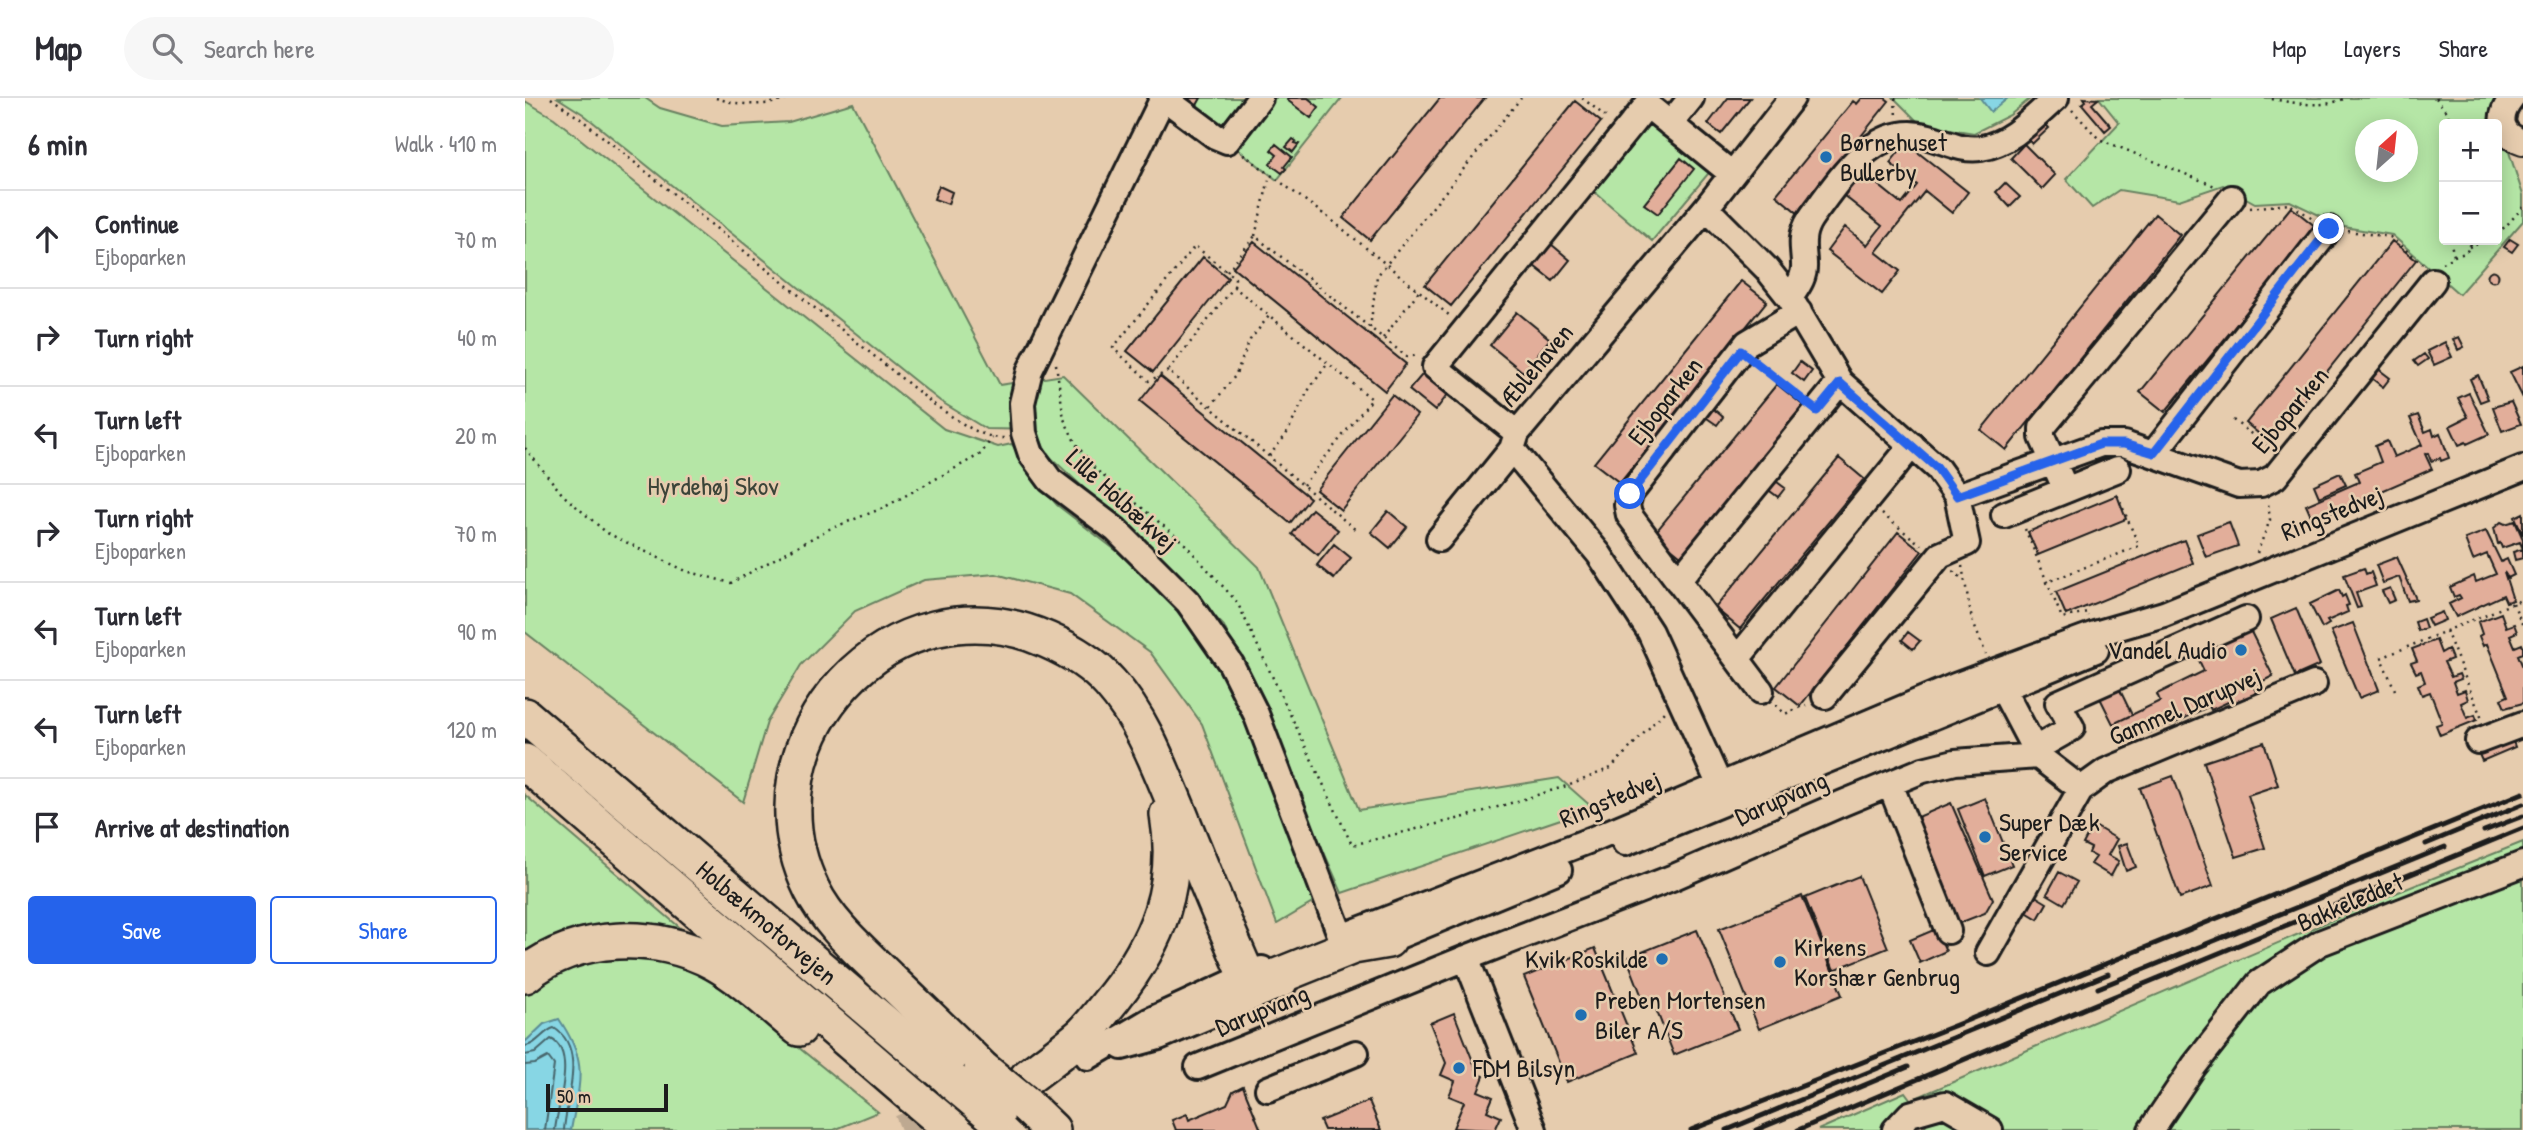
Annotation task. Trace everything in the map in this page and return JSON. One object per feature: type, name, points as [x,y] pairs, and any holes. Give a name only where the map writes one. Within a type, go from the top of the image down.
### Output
[{"type":"highway","points":[[967,1075],[843,935],[813,890],[797,846],[793,799],[801,752],[821,709],[852,673],[890,646],[935,629],[982,624],[1029,632],[1072,652],[1109,681],[1137,720],[1247,976],[1254,980],[1276,977],[1353,946],[1388,940]]},
{"type":"highway","name":"Holbækmotorvejen","points":[[525,716],[967,1075],[1052,1130]]},
{"type":"highway","name":"Holbækmotorvejen","points":[[525,762],[904,1101],[953,1130]]},
{"type":"highway","points":[[1015,1108],[1133,973],[1157,929],[1167,893],[1173,844],[1161,772]]},
{"type":"highway","points":[[525,975],[565,952],[602,942],[640,941],[678,947],[713,962],[745,983],[904,1101],[924,1130]]},
{"type":"street","points":[[1163,98],[1215,136],[1227,141],[1260,98]]},
{"type":"street","name":"Lille Holbækvej","points":[[1163,98],[1030,370],[1021,403],[1024,433],[1031,454],[1050,480],[1116,530],[1188,602],[1231,664],[1256,714],[1341,937]]},
{"type":"street","points":[[1670,124],[1691,98]]},
{"type":"street","name":"Æblehaven","points":[[1724,793],[1650,632],[1599,554],[1515,441],[1793,98]]},
{"type":"street","points":[[1794,305],[1803,278],[1802,247],[1806,227],[1825,199],[1863,154],[1880,140],[1896,134],[1913,134],[1928,136],[1956,147],[1980,148],[1998,143],[2014,134],[2056,98]]},
{"type":"street","points":[[2512,98],[2503,114],[2503,127],[2510,136],[2523,142]]},
{"type":"street","points":[[1439,539],[1515,441],[1435,367],[1465,329],[1647,105],[1732,174]]},
{"type":"street","points":[[2066,490],[2042,437],[2042,428],[2232,198]]},
{"type":"street","points":[[1706,208],[1767,269],[1794,305],[1840,383],[1937,468],[1957,496],[1967,543],[1937,558],[1825,696]]},
{"type":"street","points":[[2154,453],[2329,229]]},
{"type":"street","name":"Ejboparken","points":[[1957,496],[2101,444],[2124,444],[2239,485],[2261,484],[2275,477],[2433,281]]},
{"type":"street","name":"Ejboparken","points":[[1761,691],[1629,515],[1628,499],[1747,343],[1794,305]]},
{"type":"street","points":[[1678,580],[1840,383]]},
{"type":"street","points":[[1737,659],[1912,445]]},
{"type":"street","name":"Ringstedvej","points":[[1087,1057],[1159,1037],[1724,793],[1998,680],[2095,634],[2164,614],[2523,468]]},
{"type":"street","points":[[2011,512],[2113,471]]},
{"type":"street","name":"Ringstedvej","points":[[1998,680],[2127,637],[2164,614]]},
{"type":"street","points":[[2036,752],[2072,728],[2058,703],[2246,619]]},
{"type":"street","points":[[1998,680],[2036,752],[2081,789]]},
{"type":"street","name":"Gammel Darupvej","points":[[1989,953],[2081,789],[2106,771],[2314,684]]},
{"type":"street","points":[[2484,739],[2523,724]]},
{"type":"street","name":"Darupvang","points":[[1198,1068],[1466,958],[1674,877],[1923,770],[1955,762],[2036,752]]},
{"type":"street","points":[[1890,783],[1948,932]]},
{"type":"street","name":"Ringstedvej","points":[[1015,1108],[1087,1057],[1149,1021],[1247,976],[1593,839],[1724,793]]},
{"type":"street","name":"Bakkeleddet","points":[[2151,1130],[2194,1066],[2259,984],[2320,943],[2523,864]]},
{"type":"street","points":[[1466,958],[1534,1130]]},
{"type":"street","points":[[1268,1089],[1356,1053]]},
{"type":"street","points":[[1895,1130],[1910,1114],[1945,1104],[1990,1130]]},
{"type":"path","points":[[551,98],[582,120],[936,406],[992,438],[1007,439],[1024,433]]},
{"type":"path","points":[[716,98],[729,102],[772,105],[791,98]]},
{"type":"path","points":[[1370,328],[1377,276],[1521,98]]},
{"type":"path","points":[[1582,98],[1626,131]]},
{"type":"path","points":[[2265,98],[2312,105],[2334,104],[2346,98]]},
{"type":"path","points":[[2436,98],[2450,119]]},
{"type":"path","points":[[1227,141],[1334,222],[1465,329]]},
{"type":"path","points":[[1227,271],[1255,236],[1270,175]]},
{"type":"path","points":[[2502,229],[2523,207]]},
{"type":"path","points":[[1255,236],[1407,357],[1417,355],[1435,367]]},
{"type":"path","points":[[2451,245],[2454,256]]},
{"type":"path","points":[[2433,281],[2431,270],[2454,256],[2466,253],[2474,245]]},
{"type":"path","points":[[1195,246],[1227,271],[1235,278],[1234,287],[1168,371],[1150,381],[1113,348],[1195,246]]},
{"type":"path","points":[[1234,287],[1372,399],[1303,485]]},
{"type":"path","points":[[1383,338],[1419,291]]},
{"type":"path","points":[[1210,407],[1235,376],[1249,340],[1269,316]]},
{"type":"path","points":[[1043,344],[1056,365],[1064,419],[1076,444],[1095,468],[1183,542],[1237,602],[1352,845],[1465,817],[1570,785],[1611,768],[1679,695]]},
{"type":"path","points":[[1741,351],[1817,411]]},
{"type":"path","points":[[1269,456],[1286,435],[1308,391],[1328,363]]},
{"type":"path","points":[[1168,371],[1357,531]]},
{"type":"path","points":[[2233,420],[2272,450]]},
{"type":"path","points":[[525,448],[563,495],[607,533],[686,570],[731,583],[827,530],[883,508],[981,454],[992,438]]},
{"type":"path","points":[[2045,583],[2139,546],[2113,471]]},
{"type":"path","points":[[2260,575],[2257,550],[2270,520],[2266,481]]},
{"type":"path","points":[[1866,501],[1964,580]]},
{"type":"path","points":[[2011,512],[2062,618],[2087,612],[2095,634]]},
{"type":"path","points":[[1959,546],[1972,620],[1998,680]]},
{"type":"path","points":[[2395,690],[2381,658],[2523,599]]},
{"type":"path","points":[[2514,603],[2523,626]]},
{"type":"path","points":[[2446,631],[2484,739]]},
{"type":"path","points":[[1761,691],[1785,714],[1825,696]]},
{"type":"green space","points":[[558,98],[645,98],[660,108],[722,126],[789,122],[853,103],[1000,385],[1063,375],[1259,567],[1359,810],[1559,778],[1593,808],[1342,893],[1224,626],[1152,551],[1047,454],[1036,430],[986,429],[940,401],[583,114]]},
{"type":"green space","points":[[1173,98],[1342,98],[1277,180]]},
{"type":"green space","points":[[1894,98],[2031,98],[2010,115],[1974,133],[1920,124]]},
{"type":"green space","points":[[2099,98],[2500,98],[2495,109],[2498,119],[2439,119],[2439,245],[2502,245],[2459,294],[2392,235],[2344,227],[2290,201],[2255,203],[2223,185],[2179,200],[2119,190],[2092,208],[2066,179],[2119,123]]},
{"type":"green space","name":"Hyrdehøj Skov","points":[[525,101],[554,118],[944,429],[998,447],[1012,444],[1030,474],[1057,505],[1118,552],[1162,593],[1203,642],[1237,701],[1319,899],[1277,924],[1202,724],[1150,652],[1070,594],[996,574],[924,580],[855,611],[801,665],[767,722],[743,802],[525,632]]},
{"type":"green space","points":[[1650,116],[1713,168],[1652,241],[1590,188]]},
{"type":"green space","points":[[2502,130],[2523,195],[2523,221],[2502,245]]},
{"type":"green space","points":[[525,795],[698,943],[525,965]]},
{"type":"green space","points":[[2523,842],[2523,1130],[1928,1130],[1910,1101],[1883,1130],[1818,1130],[1905,1092],[1911,1100],[2376,901]]},
{"type":"green space","points":[[610,953],[671,960],[723,986],[878,1112],[834,1130],[525,1130],[525,992],[553,970]]},
{"type":"water","points":[[1980,98],[2008,98],[1991,112]]},
{"type":"water","points":[[559,1019],[575,1048],[580,1073],[571,1130],[525,1130],[525,1042],[544,1024]]},
{"type":"building","points":[[1201,98],[1196,107],[1185,100]]},
{"type":"building","points":[[1308,98],[1319,107],[1311,118],[1287,100]]},
{"type":"building","points":[[1440,98],[1485,98],[1370,240],[1343,218]]},
{"type":"building","points":[[1728,98],[1750,98],[1721,134],[1708,124]]},
{"type":"building","name":"Børnehuset Bullerby","points":[[1862,98],[1885,98],[1889,101],[1799,214],[1776,195],[1853,101],[1857,104]]},
{"type":"building","points":[[2084,98],[2098,99],[2092,104],[2111,126],[2105,131],[2082,104],[2086,101]]},
{"type":"building","points":[[1575,101],[1601,122],[1451,306],[1425,285]]},
{"type":"building","points":[[2041,119],[2049,128],[2032,144],[2024,135]]},
{"type":"building","points":[[1293,139],[1299,144],[1293,152],[1286,147]]},
{"type":"building","points":[[1906,143],[1968,192],[1952,213],[1925,191],[1876,252],[1900,271],[1882,294],[1827,251],[1845,227],[1867,245],[1882,226],[1843,195],[1862,172],[1902,204],[1917,185],[1890,163]]},
{"type":"building","points":[[1276,144],[1292,157],[1282,173],[1270,164],[1277,155],[1271,150]]},
{"type":"building","points":[[2024,144],[2055,175],[2042,189],[2011,158]]},
{"type":"building","points":[[1681,158],[1694,169],[1658,214],[1644,204]]},
{"type":"building","points":[[2005,183],[2020,197],[2010,207],[1996,192]]},
{"type":"building","points":[[939,186],[952,192],[948,204],[934,199]]},
{"type":"building","points":[[2291,207],[2316,227],[2165,412],[2140,392]]},
{"type":"building","points":[[2155,214],[2180,235],[2006,450],[1981,430]]},
{"type":"building","points":[[2510,239],[2518,244],[2512,252],[2504,247]]},
{"type":"building","points":[[2392,241],[2416,260],[2270,443],[2246,423]]},
{"type":"building","points":[[1254,242],[1406,364],[1385,391],[1233,267]]},
{"type":"building","points":[[1551,244],[1570,260],[1553,281],[1534,266]]},
{"type":"building","points":[[1203,257],[1228,278],[1153,372],[1127,351]]},
{"type":"building","points":[[2493,271],[2497,272],[2497,280],[2493,281],[2489,280],[2488,276],[2489,272]]},
{"type":"building","points":[[1741,281],[1767,301],[1620,483],[1594,463]]},
{"type":"building","points":[[1517,312],[1550,339],[1523,372],[1490,345]]},
{"type":"building","points":[[2459,337],[2464,347],[2458,350],[2453,339]]},
{"type":"building","points":[[2445,342],[2452,357],[2434,365],[2427,351]]},
{"type":"building","points":[[2424,354],[2428,359],[2418,366],[2414,361]]},
{"type":"building","points":[[1800,362],[1812,371],[1804,382],[1792,373]]},
{"type":"building","points":[[2523,366],[2523,398],[2510,372]]},
{"type":"building","points":[[2377,368],[2390,378],[2383,387],[2370,377]]},
{"type":"building","points":[[1427,369],[1452,389],[1435,411],[1409,390]]},
{"type":"building","points":[[2478,375],[2488,399],[2480,402],[2470,379]]},
{"type":"building","points":[[1160,376],[1310,498],[1290,523],[1140,401]]},
{"type":"building","points":[[1777,384],[1804,406],[1681,556],[1654,534]]},
{"type":"building","points":[[2469,393],[2489,434],[2459,445],[2450,426],[2468,417],[2458,398]]},
{"type":"building","points":[[1392,395],[1417,415],[1341,510],[1316,490]]},
{"type":"building","points":[[2511,402],[2521,424],[2502,431],[2493,407]]},
{"type":"building","points":[[1711,407],[1723,417],[1717,425],[1704,416]]},
{"type":"building","points":[[2418,415],[2425,432],[2432,429],[2434,436],[2440,433],[2449,458],[2431,461],[2428,453],[2425,454],[2432,469],[2313,521],[2306,505],[2359,482],[2355,473],[2381,462],[2375,446],[2387,441],[2394,457],[2422,445],[2410,418]]},
{"type":"building","points":[[1839,458],[1864,479],[1740,629],[1715,608]]},
{"type":"building","points":[[2340,473],[2346,485],[2319,497],[2314,485]]},
{"type":"building","points":[[1773,479],[1785,488],[1778,497],[1766,488]]},
{"type":"building","points":[[2117,495],[2126,519],[2038,555],[2028,532]]},
{"type":"building","points":[[1312,509],[1338,530],[1318,555],[1292,534]]},
{"type":"building","points":[[1388,511],[1407,527],[1390,548],[1371,532]]},
{"type":"building","points":[[2523,513],[2523,535],[2515,517]]},
{"type":"building","points":[[2515,521],[2523,539],[2523,549],[2520,542],[2502,548],[2500,543],[2498,544],[2494,528],[2501,522],[2505,524]]},
{"type":"building","points":[[2229,522],[2238,546],[2206,557],[2197,534]]},
{"type":"building","points":[[2486,531],[2501,562],[2507,559],[2514,575],[2508,578],[2504,572],[2513,600],[2506,602],[2503,595],[2456,617],[2449,604],[2461,598],[2459,595],[2454,597],[2450,587],[2474,576],[2476,582],[2496,574],[2487,554],[2473,560],[2465,539]]},
{"type":"building","points":[[1898,532],[1922,551],[1800,706],[1776,687]]},
{"type":"building","points":[[2184,540],[2193,563],[2066,615],[2056,592]]},
{"type":"building","points":[[1334,544],[1351,558],[1334,579],[1317,565]]},
{"type":"building","points":[[2523,549],[2523,558],[2515,560],[2513,552]]},
{"type":"building","points":[[2397,557],[2416,599],[2408,601],[2399,577],[2383,583],[2376,565]]},
{"type":"building","points":[[2364,568],[2366,574],[2371,572],[2376,586],[2356,593],[2361,607],[2357,608],[2344,575]]},
{"type":"building","points":[[2390,588],[2395,600],[2388,603],[2382,591]]},
{"type":"building","points":[[2339,590],[2342,597],[2345,595],[2349,605],[2346,606],[2348,612],[2327,621],[2329,624],[2322,628],[2310,604]]},
{"type":"building","points":[[2296,608],[2320,665],[2295,676],[2271,619]]},
{"type":"building","points":[[2442,612],[2445,620],[2431,626],[2427,618]]},
{"type":"building","points":[[2501,613],[2506,627],[2514,624],[2517,632],[2510,635],[2515,647],[2522,644],[2523,647],[2523,653],[2518,655],[2523,667],[2523,703],[2505,708],[2501,699],[2508,696],[2487,644],[2483,646],[2478,622]]},
{"type":"building","points":[[2423,619],[2426,628],[2418,631],[2415,622]]},
{"type":"building","points":[[2353,623],[2379,690],[2359,698],[2331,631]]},
{"type":"building","points":[[2250,630],[2273,676],[2253,686],[2259,697],[2236,709],[2232,700],[2211,710],[2209,706],[2171,725],[2169,723],[2149,733],[2147,730],[2122,743],[2113,724],[2160,701],[2157,694],[2204,671],[2197,656]]},
{"type":"building","points":[[1908,632],[1920,641],[1913,649],[1902,640]]},
{"type":"building","points":[[2436,640],[2441,653],[2448,649],[2452,659],[2444,662],[2451,677],[2459,674],[2461,679],[2453,682],[2457,693],[2465,690],[2468,700],[2461,703],[2467,718],[2475,715],[2477,720],[2440,735],[2436,725],[2442,723],[2430,692],[2422,695],[2418,685],[2425,682],[2421,671],[2416,673],[2411,663],[2417,661],[2412,649]]},
{"type":"building","points":[[2118,686],[2132,715],[2113,724],[2099,696]]},
{"type":"building","points":[[2511,736],[2515,747],[2482,761],[2477,750]]},
{"type":"building","points":[[2264,742],[2278,785],[2248,795],[2265,848],[2236,857],[2204,762]]},
{"type":"building","points":[[2173,776],[2213,886],[2180,898],[2140,788]]},
{"type":"building","name":"Super Dæk Service","points":[[1985,798],[2012,865],[1985,876],[1958,809]]},
{"type":"building","points":[[1951,803],[1993,899],[1985,913],[1957,924],[1911,820]]},
{"type":"building","points":[[2093,825],[2117,839],[2108,855],[2119,861],[2111,876],[2091,864],[2096,857],[2089,853],[2091,848],[2083,844]]},
{"type":"building","points":[[2127,843],[2136,867],[2126,871],[2118,846]]},
{"type":"building","points":[[2059,872],[2077,882],[2064,904],[2047,894]]},
{"type":"building","name":"Kirkens Korshær Genbrug","points":[[1859,876],[1888,948],[1834,970],[1805,898]]},
{"type":"building","points":[[2032,894],[2047,903],[2038,919],[2023,910]]},
{"type":"building","name":"Kirkens Korshær Genbrug","points":[[1802,896],[1842,995],[1759,1029],[1719,929]]},
{"type":"building","points":[[1936,929],[1946,951],[1920,963],[1910,940]]},
{"type":"building","points":[[1697,930],[1738,1029],[1674,1055],[1652,999],[1644,1002],[1627,958]]},
{"type":"building","name":"Preben Mortensen Biler A/S","points":[[1595,948],[1638,1053],[1567,1082],[1524,977]]},
{"type":"building","name":"FDM Bilsyn","points":[[1454,1013],[1478,1074],[1484,1076],[1478,1091],[1493,1097],[1487,1111],[1501,1117],[1495,1130],[1453,1128],[1464,1102],[1449,1096],[1455,1081],[1441,1075],[1446,1063],[1430,1023]]},
{"type":"building","points":[[1243,1086],[1261,1130],[1176,1130],[1172,1120],[1187,1114],[1189,1120],[1227,1104],[1233,1091]]},
{"type":"building","points":[[1369,1101],[1381,1130],[1324,1130],[1320,1121]]},
{"type":"tunnel","points":[[901,1130],[994,1091]]},
{"type":"railway","points":[[1691,1130],[1956,1025],[2523,793]]},
{"type":"railway","points":[[2426,844],[2523,804]]},
{"type":"railway","points":[[2484,831],[2523,816]]},
{"type":"railway","points":[[1798,1130],[2523,828]]},
{"type":"railway","points":[[2098,988],[2445,847]]},
{"type":"railway","points":[[1727,1130],[2108,974]]},
{"type":"railway","points":[[1756,1130],[1908,1067]]},
{"type":"place","name":"Børnehuset Bullerby","points":[[1826,157]]},
{"type":"place","name":"Vandel Audio","points":[[2241,650]]},
{"type":"place","name":"Super Dæk Service","points":[[1985,837]]},
{"type":"place","name":"Kvik Roskilde","points":[[1662,959]]},
{"type":"place","name":"Kirkens Korshær Genbrug","points":[[1780,962]]},
{"type":"place","name":"Preben Mortensen Biler A/S","points":[[1581,1015]]},
{"type":"place","name":"FDM Bilsyn","points":[[1459,1068]]},
{"type":"route","points":[[1630,494],[1741,351],[1817,411],[1840,383],[1937,468],[1957,496],[2101,444],[2124,444],[2154,453],[2329,229]]}]
